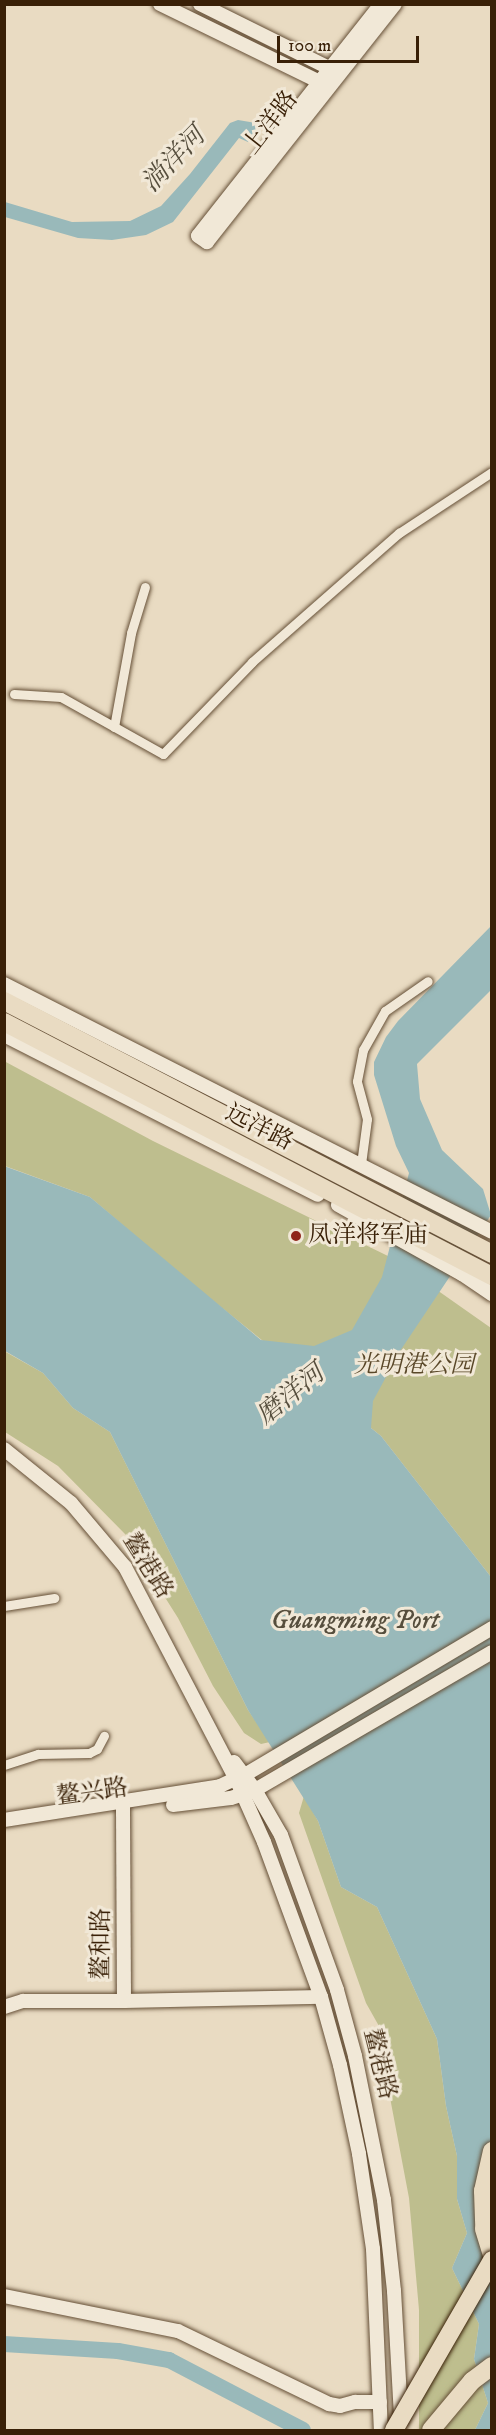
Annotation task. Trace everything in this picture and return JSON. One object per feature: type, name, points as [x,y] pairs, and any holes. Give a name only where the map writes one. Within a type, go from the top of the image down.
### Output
[{"type":"highway","name":"远洋路","points":[[4,1001],[492,1254]]},
{"type":"highway","name":"远洋路","points":[[4,1022],[492,1276]]},
{"type":"highway","points":[[492,2151],[483,2191],[484,2229],[492,2255]]},
{"type":"highway","points":[[394,2430],[492,2260]]},
{"type":"highway","points":[[431,2430],[472,2381],[492,2366]]},
{"type":"main road","points":[[160,4],[325,84]]},
{"type":"main road","points":[[200,4],[335,70]]},
{"type":"main road","name":"上洋路","points":[[203,239],[325,84],[381,4]]},
{"type":"main road","name":"上洋路","points":[[335,70],[394,4]]},
{"type":"main road","points":[[4,984],[490,1231]]},
{"type":"main road","points":[[4,1035],[336,1204],[462,1274],[492,1294]]},
{"type":"main road","name":"鳌港路","points":[[4,1449],[60,1492],[117,1555],[136,1585],[214,1737],[249,1793],[281,1834],[337,1990],[365,2097],[384,2200],[393,2280],[401,2394],[401,2430]]},
{"type":"main road","points":[[185,1799],[240,1777],[492,1628]]},
{"type":"main road","points":[[185,1799],[249,1793],[492,1652]]},
{"type":"main road","name":"鳌港路","points":[[249,1793],[264,1842],[321,1998],[351,2114],[368,2203],[374,2270],[381,2430]]},
{"type":"main road","name":"鳌兴路","points":[[4,1820],[185,1799]]},
{"type":"main road","name":"鳌兴路","points":[[4,1828],[124,1807]]},
{"type":"main road","name":"鳌和路","points":[[4,2007],[23,2001],[124,2001],[124,1807]]},
{"type":"main road","points":[[124,2001],[321,1998]]},
{"type":"main road","points":[[4,2296],[178,2331],[329,2404],[340,2406],[355,2402],[380,2402]]},
{"type":"street","points":[[14,694],[61,697],[163,754],[252,662],[399,532],[492,472]]},
{"type":"street","points":[[114,727],[131,633],[145,587]]},
{"type":"street","points":[[361,1164],[367,1119],[357,1081],[363,1050],[385,1011],[428,981]]},
{"type":"street","points":[[4,1606],[54,1598]]},
{"type":"street","points":[[4,1765],[38,1754],[89,1753],[97,1749],[104,1736]]},
{"type":"green space","name":"光明港公园","points":[[4,1061],[153,1141],[390,1257],[491,1328],[491,1577],[381,1436],[180,1274],[90,1197],[5,1166]]},
{"type":"green space","points":[[4,1351],[43,1373],[73,1408],[110,1432],[248,1710],[270,1742],[261,1744],[244,1733],[213,1686],[178,1618],[125,1534],[58,1466],[5,1432]]},
{"type":"green space","points":[[304,1796],[318,1821],[341,1887],[377,1907],[437,2039],[446,2106],[457,2156],[457,2199],[467,2233],[452,2268],[479,2324],[474,2359],[488,2403],[475,2430],[419,2430],[419,2310],[409,2198],[388,2087],[384,2035],[366,2003],[299,1813]]},
{"type":"water","points":[[238,120],[262,124],[248,142],[239,138],[173,222],[146,235],[112,240],[78,238],[5,217],[5,202],[72,222],[130,221],[161,206],[190,174],[230,123]]},
{"type":"water","name":"Guangming Port","points":[[491,926],[491,990],[417,1064],[420,1099],[442,1150],[483,1189],[491,1215],[400,1351],[373,1401],[371,1428],[381,1436],[491,1577],[491,2430],[475,2430],[488,2403],[474,2359],[479,2324],[452,2268],[467,2233],[457,2199],[457,2156],[446,2106],[437,2039],[377,1907],[341,1887],[318,1821],[248,1710],[110,1432],[73,1408],[43,1373],[5,1351],[4,1166],[90,1197],[261,1340],[314,1346],[352,1330],[382,1277],[409,1173],[396,1146],[374,1075],[374,1062],[386,1037],[398,1021]]},
{"type":"waterway","points":[[4,2344],[118,2351],[169,2360],[303,2430]]},
{"type":"place","name":"凤洋将军庙","points":[[296,1236]]},
{"type":"water label","name":"淌洋河","points":[[174,160]]},
{"type":"water label","name":"磨洋河","points":[[291,1395]]}]
